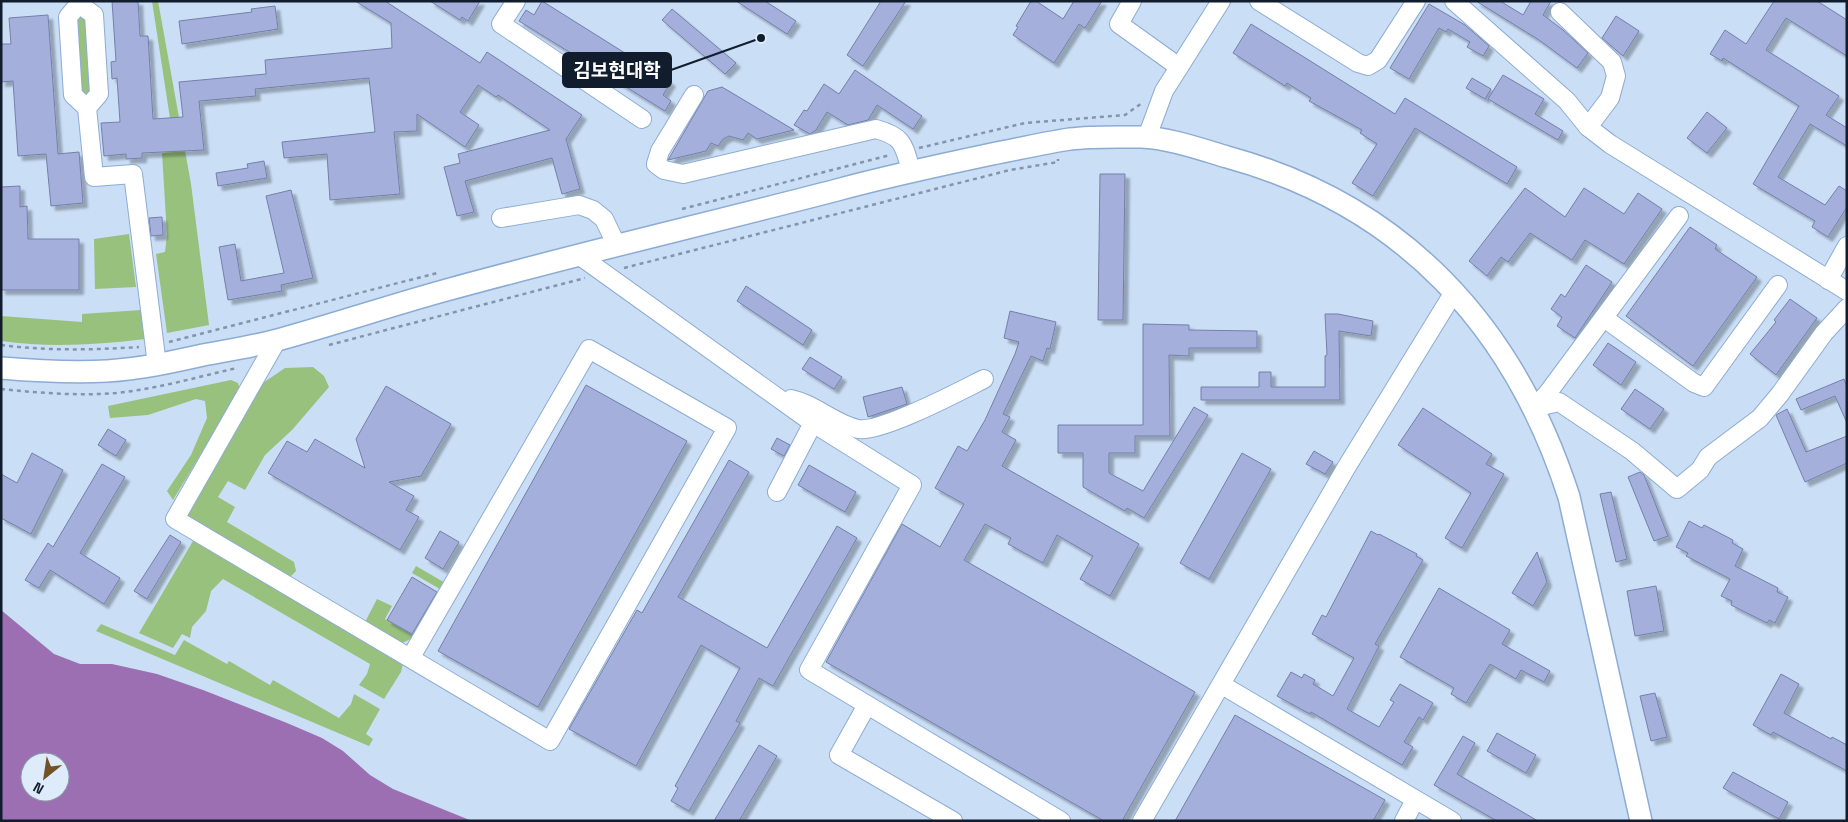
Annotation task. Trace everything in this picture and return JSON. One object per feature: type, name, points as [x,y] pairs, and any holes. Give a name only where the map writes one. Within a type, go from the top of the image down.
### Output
[{"type":"main road","points":[[1,368],[74,373],[156,355],[277,340],[444,291],[617,246],[908,161],[1074,138],[1147,137],[1258,165],[1339,201],[1422,259],[1454,292],[1480,323],[1524,386],[1554,452],[1569,497],[1641,821]]},
{"type":"street","points":[[516,1],[501,24],[642,119]]},
{"type":"street","points":[[1132,1],[1120,24],[1179,67]]},
{"type":"street","points":[[1147,137],[1164,91],[1220,1]]},
{"type":"street","points":[[1259,1],[1358,63],[1368,66],[1378,60],[1416,1]]},
{"type":"street","points":[[1454,1],[1567,101],[1588,127],[1610,144],[1847,291]]},
{"type":"street","points":[[88,108],[73,95],[68,17],[79,4],[94,16],[99,94],[88,108],[94,177],[133,174],[156,355]]},
{"type":"street","points":[[1560,12],[1612,62],[1616,76],[1610,98],[1588,127]]},
{"type":"street","points":[[694,95],[660,151],[656,164],[664,170],[683,174],[876,129],[895,134],[908,161]]},
{"type":"street","points":[[502,218],[579,205],[593,210],[604,219],[617,246]]},
{"type":"street","points":[[1533,408],[1547,394],[1679,216]]},
{"type":"street","points":[[1828,280],[1847,246]]},
{"type":"street","points":[[580,256],[814,423],[912,485],[809,670],[1061,821]]},
{"type":"street","points":[[1604,318],[1694,383],[1704,387],[1778,285]]},
{"type":"street","points":[[1142,821],[1346,468],[1454,292]]},
{"type":"street","points":[[1533,408],[1559,402],[1632,451],[1677,489],[1700,470],[1708,457],[1760,418],[1780,394],[1824,333],[1847,308]]},
{"type":"street","points":[[277,340],[175,519],[412,657],[550,741],[727,428],[589,348],[412,657]]},
{"type":"street","points":[[776,396],[801,401],[845,424],[865,429],[910,415],[984,379]]},
{"type":"street","points":[[777,492],[814,423]]},
{"type":"street","points":[[1222,685],[1452,821]]},
{"type":"street","points":[[867,705],[839,755],[953,821]]},
{"type":"street","points":[[1404,821],[1415,800]]},
{"type":"path","points":[[676,211],[908,161],[1025,123],[1125,115],[1140,106],[1145,98]]},
{"type":"path","points":[[322,347],[1010,170],[1058,162],[1053,121]]},
{"type":"path","points":[[1,345],[40,350],[84,350],[156,355],[445,271]]},
{"type":"path","points":[[1,389],[40,393],[116,393],[150,388],[265,362]]},
{"type":"green space","points":[[152,1],[158,1],[191,184],[209,325],[167,333],[156,254],[165,252],[167,235],[162,153],[175,151]]},
{"type":"green space","points":[[82,16],[86,21],[91,88],[87,94],[81,92],[76,19]]},
{"type":"green space","points":[[129,234],[136,287],[95,289],[94,239]]},
{"type":"green space","points":[[141,310],[145,339],[73,345],[1,341],[1,316],[82,322],[82,314]]},
{"type":"green space","points":[[313,367],[324,376],[329,387],[292,430],[265,455],[245,490],[228,481],[218,497],[235,507],[227,522],[294,562],[296,571],[290,577],[186,520],[188,508],[257,387],[285,368]]},
{"type":"green space","points":[[231,380],[238,383],[240,390],[173,500],[167,491],[191,455],[207,418],[205,401],[196,399],[148,415],[110,418],[108,406]]},
{"type":"green space","points":[[193,541],[398,657],[403,664],[401,672],[384,699],[359,685],[367,674],[370,664],[223,579],[211,591],[206,611],[192,627],[190,638],[182,634],[173,648],[139,633]]},
{"type":"green space","points":[[416,566],[447,584],[415,637],[402,643],[364,624],[377,599],[392,606],[385,619],[413,635],[440,589],[412,573]]},
{"type":"green space","points":[[101,624],[175,655],[184,640],[227,664],[229,661],[270,685],[273,680],[339,718],[351,704],[354,694],[380,709],[366,734],[373,739],[369,746],[96,631]]},
{"type":"shaded area","points":[[1,610],[54,654],[80,664],[112,664],[157,674],[287,723],[322,738],[343,751],[370,775],[393,789],[472,821],[1,821]]},
{"type":"building","points":[[112,1],[138,1],[140,36],[148,36],[153,119],[183,117],[179,82],[266,74],[265,60],[392,48],[391,23],[355,1],[385,1],[480,63],[487,52],[582,115],[566,139],[580,189],[562,194],[552,158],[465,181],[474,212],[457,216],[444,167],[460,163],[458,154],[550,130],[498,95],[496,97],[478,85],[460,112],[479,125],[465,147],[417,114],[417,131],[394,132],[400,194],[330,200],[327,154],[284,158],[282,142],[375,132],[369,78],[255,89],[256,96],[199,101],[204,150],[142,153],[142,158],[126,159],[126,154],[104,156],[101,123],[120,122],[117,78],[112,79],[111,62],[116,61]]},
{"type":"building","points":[[430,1],[480,1],[468,21],[462,17],[460,20]]},
{"type":"building","points":[[542,1],[671,82],[663,95],[671,101],[665,111],[519,21],[526,10],[534,15]]},
{"type":"building","points":[[736,1],[765,1],[796,21],[787,34]]},
{"type":"building","points":[[881,1],[906,1],[863,66],[847,55]]},
{"type":"building","points":[[1031,1],[1036,1],[1063,19],[1074,1],[1102,1],[1085,28],[1079,24],[1054,63],[1013,35],[1018,27],[1016,26]]},
{"type":"building","points":[[1476,1],[1500,1],[1523,15],[1531,1],[1551,1],[1543,15],[1588,53],[1577,68],[1539,40]]},
{"type":"building","points":[[1774,1],[1817,1],[1847,20],[1847,56],[1786,18],[1766,50],[1839,96],[1826,115],[1847,128],[1847,146],[1810,124],[1778,177],[1825,205],[1839,186],[1847,191],[1847,207],[1828,237],[1812,227],[1815,221],[1753,184],[1799,106],[1723,58],[1722,61],[1710,54],[1725,30],[1746,44]]},
{"type":"building","points":[[1429,4],[1465,25],[1489,46],[1483,56],[1467,47],[1470,42],[1448,29],[1446,32],[1439,28],[1409,79],[1390,68]]},
{"type":"building","points":[[275,6],[278,29],[182,44],[179,21],[252,12],[251,9]]},
{"type":"building","points":[[672,9],[736,63],[725,74],[662,20]]},
{"type":"building","points":[[48,15],[58,154],[79,152],[83,203],[51,206],[46,154],[18,156],[13,81],[1,82],[1,44],[11,44],[9,18]]},
{"type":"building","points":[[1616,16],[1639,31],[1623,56],[1602,38]]},
{"type":"building","points":[[1251,24],[1395,114],[1405,98],[1517,167],[1507,184],[1415,128],[1373,196],[1352,183],[1377,144],[1360,133],[1362,130],[1309,101],[1311,98],[1287,83],[1285,86],[1233,53]]},
{"type":"building","points":[[855,70],[922,116],[913,129],[877,105],[868,120],[848,125],[827,112],[816,130],[810,134],[794,125],[804,110],[807,111],[824,84],[839,94]]},
{"type":"building","points":[[1503,75],[1544,99],[1535,114],[1563,131],[1558,140],[1488,99]]},
{"type":"building","points":[[1472,78],[1491,89],[1485,99],[1466,88]]},
{"type":"building","points":[[722,87],[794,130],[757,139],[748,133],[743,140],[729,136],[723,139],[718,146],[711,143],[706,151],[668,160],[708,91]]},
{"type":"building","points":[[1707,112],[1727,128],[1707,153],[1687,138]]},
{"type":"building","points":[[264,161],[267,178],[218,186],[216,173],[248,168],[247,164]]},
{"type":"building","points":[[1100,174],[1125,174],[1123,320],[1098,320]]},
{"type":"building","points":[[20,186],[20,207],[27,206],[28,239],[79,239],[79,290],[1,290],[1,187]]},
{"type":"building","points":[[1525,188],[1565,217],[1584,188],[1624,214],[1638,193],[1662,209],[1624,264],[1585,240],[1572,260],[1530,233],[1508,262],[1501,257],[1487,276],[1469,261]]},
{"type":"building","points":[[291,190],[313,278],[281,285],[282,291],[228,300],[219,247],[235,244],[241,281],[284,273],[266,196]]},
{"type":"building","points":[[162,217],[163,235],[151,236],[149,218]]},
{"type":"building","points":[[1690,227],[1717,245],[1715,249],[1757,277],[1693,366],[1626,316]]},
{"type":"building","points":[[1586,265],[1612,282],[1575,338],[1557,326],[1562,317],[1551,309],[1561,294],[1565,297]]},
{"type":"building","points":[[746,286],[812,330],[803,345],[737,301]]},
{"type":"building","points":[[1790,299],[1817,318],[1776,375],[1750,354],[1776,322],[1774,320]]},
{"type":"building","points":[[1010,311],[1056,322],[1050,349],[1047,348],[1043,361],[1031,356],[1003,414],[1010,417],[1002,432],[1016,440],[1002,466],[1139,544],[1110,596],[1080,579],[1093,556],[1057,535],[1043,563],[1008,544],[1011,538],[985,524],[964,560],[1195,692],[1122,821],[1104,821],[826,662],[902,524],[940,547],[964,504],[935,488],[958,446],[967,451],[985,420],[1015,354],[1019,342],[1004,338]]},
{"type":"building","points":[[1325,314],[1338,314],[1373,321],[1371,336],[1339,331],[1340,400],[1201,400],[1201,387],[1259,387],[1259,372],[1271,372],[1271,387],[1325,387],[1325,356],[1327,355]]},
{"type":"building","points":[[1143,324],[1189,325],[1189,330],[1257,331],[1257,348],[1189,348],[1189,356],[1169,355],[1170,436],[1135,436],[1135,453],[1109,453],[1109,473],[1143,491],[1194,407],[1208,415],[1144,518],[1127,508],[1125,511],[1083,487],[1083,453],[1058,453],[1058,425],[1143,425]]},
{"type":"building","points":[[1608,343],[1636,362],[1621,385],[1593,365]]},
{"type":"building","points":[[810,357],[842,377],[834,389],[802,369]]},
{"type":"building","points":[[1844,379],[1847,387],[1847,423],[1835,396],[1801,410],[1796,399]]},
{"type":"building","points":[[586,385],[687,441],[538,707],[438,651]]},
{"type":"building","points":[[386,386],[451,424],[421,476],[389,482],[414,496],[406,510],[419,517],[400,550],[268,473],[287,441],[307,452],[315,439],[365,468],[356,439]]},
{"type":"building","points":[[902,387],[907,404],[868,417],[863,397]]},
{"type":"building","points":[[1635,389],[1664,409],[1650,429],[1621,409]]},
{"type":"building","points":[[1423,408],[1492,454],[1486,464],[1504,474],[1462,548],[1445,538],[1471,493],[1398,445]]},
{"type":"building","points":[[1787,409],[1806,452],[1847,436],[1847,463],[1805,482],[1776,415]]},
{"type":"building","points":[[108,429],[126,440],[116,456],[98,445]]},
{"type":"building","points":[[777,438],[790,445],[784,456],[771,449]]},
{"type":"building","points":[[1314,451],[1333,462],[1325,474],[1306,464]]},
{"type":"building","points":[[32,453],[63,470],[31,534],[1,518],[1,474],[17,483]]},
{"type":"building","points":[[1242,453],[1271,469],[1209,579],[1180,563]]},
{"type":"building","points":[[729,460],[749,472],[678,597],[767,648],[837,526],[857,538],[773,686],[759,678],[736,721],[740,723],[689,811],[671,801],[678,788],[675,786],[740,668],[701,645],[636,766],[569,729],[637,610],[642,613]]},
{"type":"building","points":[[102,464],[125,477],[80,553],[120,578],[104,604],[50,570],[39,588],[25,580],[48,543],[53,547]]},
{"type":"building","points":[[809,465],[856,492],[845,512],[798,485]]},
{"type":"building","points":[[1640,472],[1644,475],[1668,536],[1654,541],[1628,477]]},
{"type":"building","points":[[1611,492],[1627,559],[1616,562],[1600,494]]},
{"type":"building","points":[[1689,521],[1702,528],[1704,525],[1733,540],[1732,543],[1743,549],[1735,566],[1778,588],[1777,592],[1788,597],[1775,623],[1769,620],[1767,623],[1731,605],[1732,601],[1721,596],[1730,579],[1686,556],[1688,553],[1676,547]]},
{"type":"building","points":[[440,531],[459,542],[443,569],[425,558]]},
{"type":"building","points":[[1371,531],[1417,554],[1416,556],[1423,560],[1375,644],[1379,646],[1347,709],[1379,727],[1394,702],[1390,700],[1400,684],[1433,703],[1423,720],[1419,717],[1404,742],[1413,747],[1402,765],[1311,712],[1310,714],[1277,696],[1291,672],[1302,678],[1304,674],[1315,680],[1313,684],[1333,696],[1354,658],[1312,634],[1322,615],[1326,617]]},
{"type":"building","points":[[170,535],[181,542],[147,599],[134,591]]},
{"type":"building","points":[[1537,552],[1547,582],[1533,606],[1512,593]]},
{"type":"building","points":[[412,577],[437,592],[412,634],[387,620]]},
{"type":"building","points":[[1656,586],[1664,631],[1635,636],[1627,591]]},
{"type":"building","points":[[1439,588],[1510,630],[1502,644],[1550,671],[1544,682],[1521,670],[1516,679],[1490,664],[1466,703],[1451,694],[1454,688],[1400,657]]},
{"type":"building","points":[[1781,674],[1799,684],[1784,713],[1831,739],[1832,737],[1847,745],[1847,771],[1773,732],[1771,735],[1753,725]]},
{"type":"building","points":[[1655,693],[1667,737],[1651,741],[1640,696]]},
{"type":"building","points":[[1235,715],[1385,800],[1373,821],[1175,821]]},
{"type":"building","points":[[1497,733],[1536,755],[1526,773],[1487,751]]},
{"type":"building","points":[[1463,736],[1475,743],[1457,774],[1538,821],[1497,821],[1434,785]]},
{"type":"building","points":[[759,745],[777,756],[739,821],[714,821]]},
{"type":"building","points":[[1733,772],[1788,802],[1779,819],[1723,788]]},
{"type":"place","name":"김보현대학","points":[[761,38]]}]
